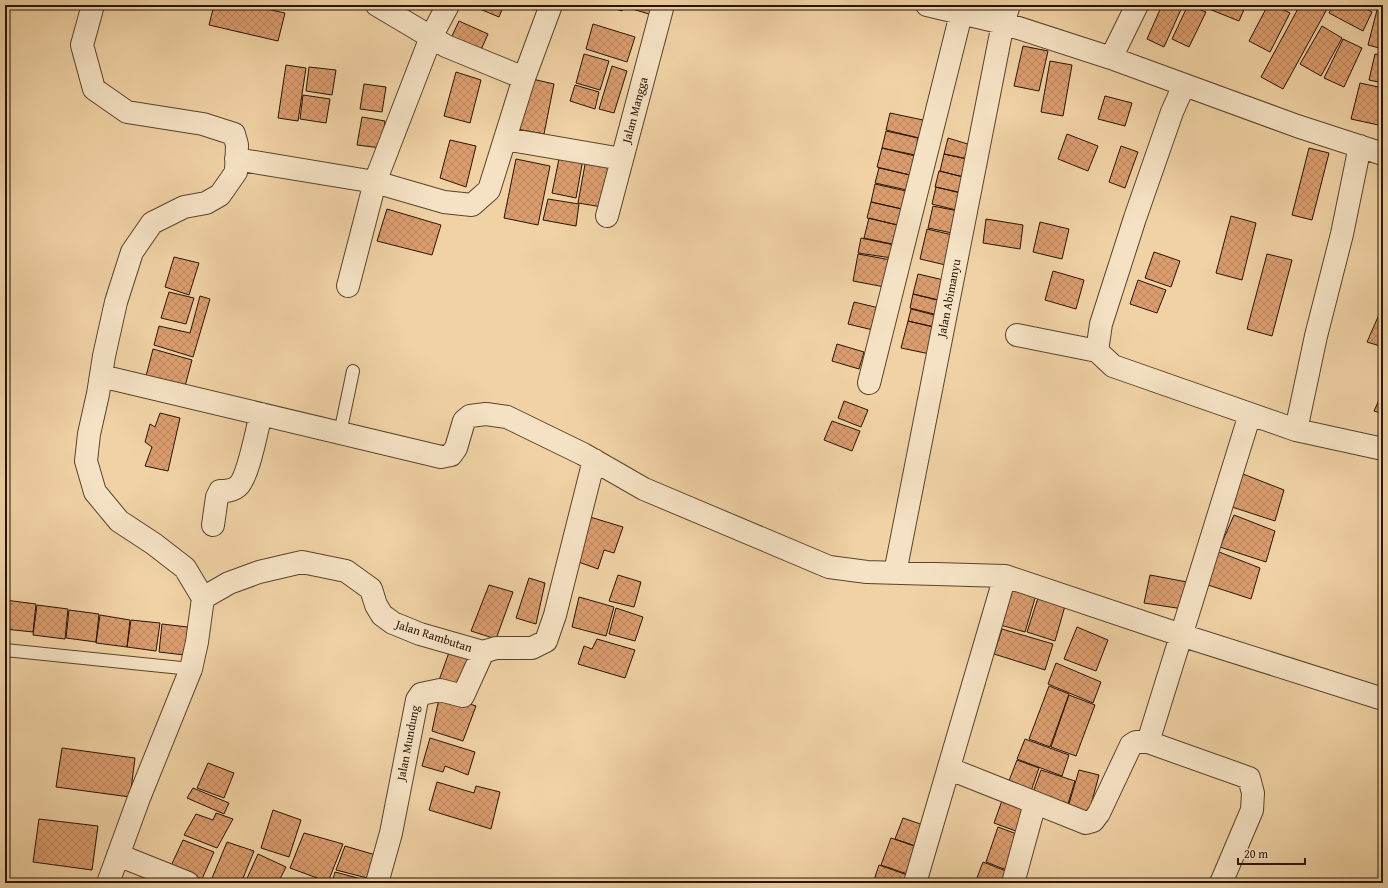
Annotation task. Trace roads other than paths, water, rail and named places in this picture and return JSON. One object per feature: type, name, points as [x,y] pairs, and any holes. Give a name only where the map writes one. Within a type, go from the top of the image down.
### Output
[{"type":"street","points":[[93,5],[82,45],[94,89],[127,112],[203,124],[234,134],[237,145],[236,172],[220,195],[206,203],[184,207],[152,223],[132,252],[116,302],[89,434],[86,461],[95,492],[119,521],[154,544],[186,568],[203,598],[197,642],[191,669],[139,798],[108,883]]},
{"type":"street","points":[[377,5],[446,46],[524,78]]},
{"type":"street","points":[[348,286],[375,182],[431,37],[448,5]]},
{"type":"street","points":[[236,159],[375,182],[444,202],[472,205],[489,190],[524,78],[551,5]]},
{"type":"street","name":"Jalan Mangga","points":[[607,216],[663,5]]},
{"type":"street","points":[[926,5],[962,14],[1006,14],[1111,58],[1297,126],[1383,154]]},
{"type":"street","points":[[1111,58],[1137,5]]},
{"type":"street","points":[[870,383],[962,14]]},
{"type":"street","name":"Jalan Abimanyu","points":[[895,573],[1006,14]]},
{"type":"street","points":[[1097,351],[1101,324],[1133,225],[1172,112],[1184,85]]},
{"type":"street","points":[[505,139],[622,159]]},
{"type":"street","points":[[1296,430],[1316,336],[1342,234],[1360,146]]},
{"type":"street","points":[[1017,335],[1097,351],[1113,366],[1296,430],[1383,449]]},
{"type":"street","points":[[101,376],[441,457],[451,455],[456,448],[464,421],[470,416],[486,414],[507,417],[594,460],[644,489],[829,568],[866,572],[1005,576],[1181,635],[1383,699]]},
{"type":"street","points":[[213,525],[217,497],[220,491],[229,491],[239,486],[244,475],[252,452],[261,414]]},
{"type":"street","points":[[1148,742],[1250,414]]},
{"type":"street","points":[[483,652],[496,648],[532,648],[546,641],[555,615],[594,460]]},
{"type":"street","name":"Jalan Rambutan","points":[[203,598],[229,584],[259,572],[302,562],[346,571],[371,589],[376,605],[382,615],[393,623],[420,634],[483,652]]},
{"type":"street","points":[[915,883],[950,769],[1005,576]]},
{"type":"street","name":"Jalan Mundung","points":[[377,883],[391,833],[417,700],[421,694],[440,690],[463,696],[483,652]]},
{"type":"street","points":[[950,769],[1086,823],[1093,822],[1099,813],[1131,745],[1136,742],[1148,742],[1249,778],[1253,793],[1252,810],[1221,883]]},
{"type":"street","points":[[1014,883],[1035,803]]},
{"type":"street","points":[[118,855],[188,883]]},
{"type":"lane","points":[[340,433],[353,371]]},
{"type":"lane","points":[[5,650],[191,669]]}]
